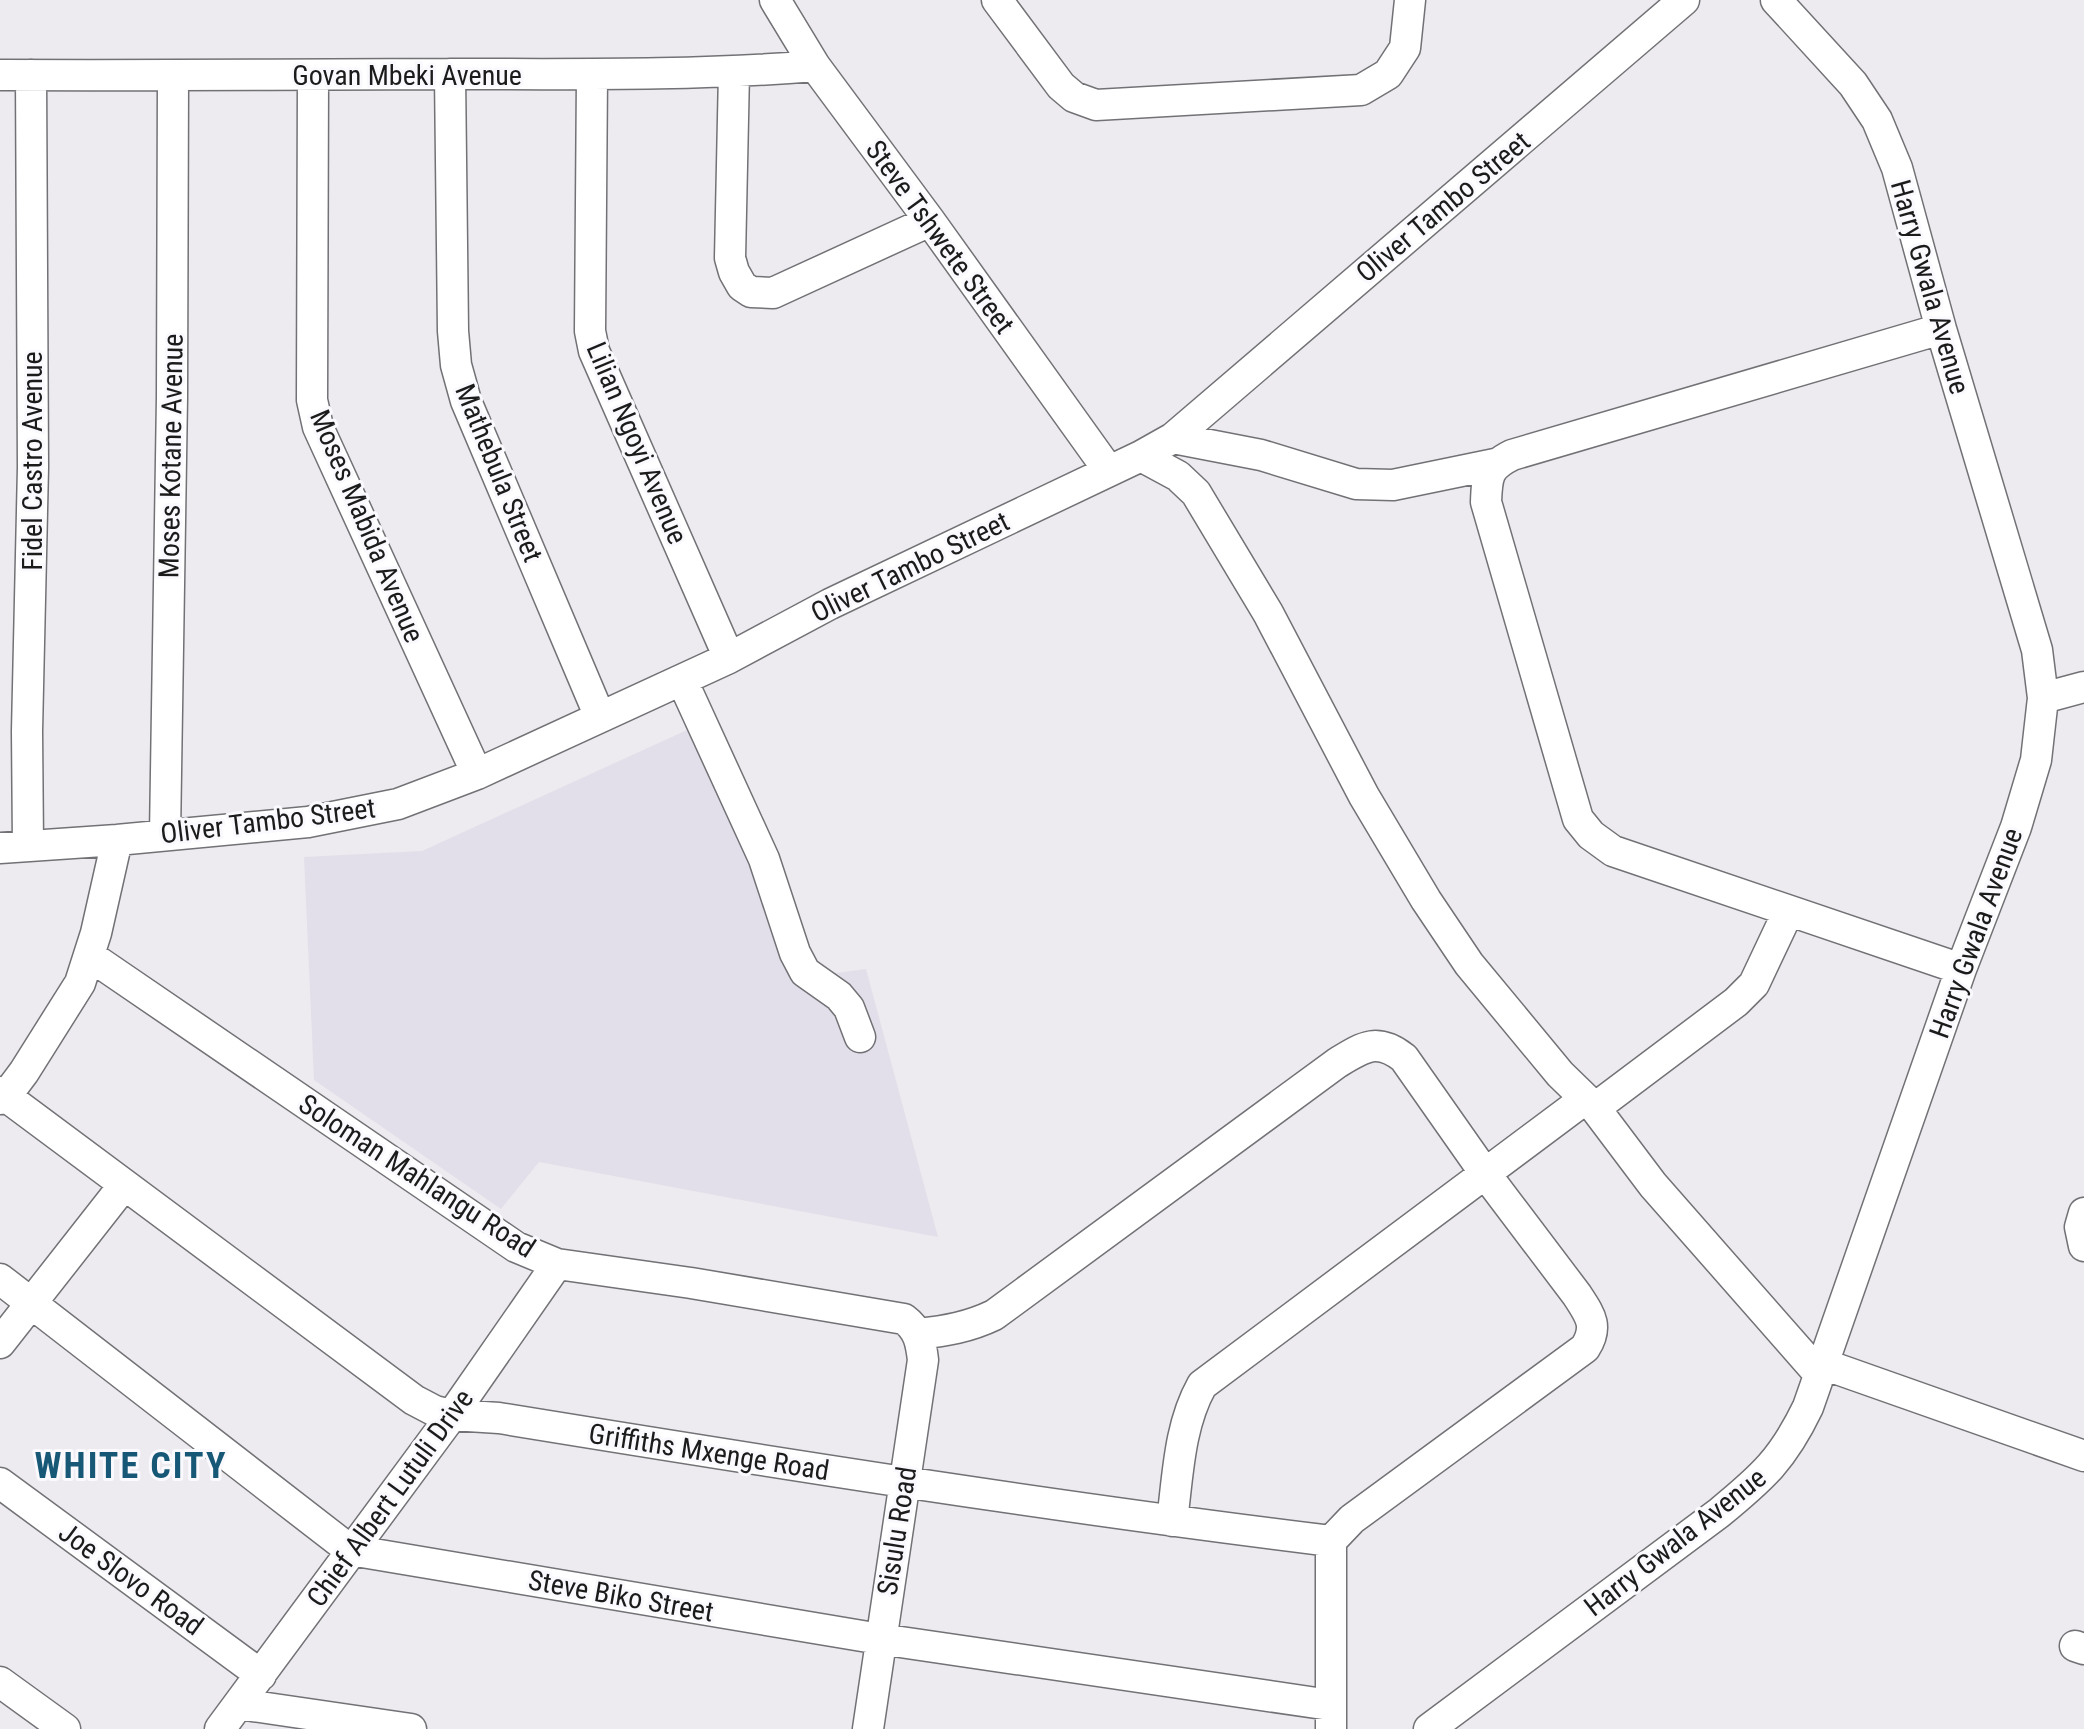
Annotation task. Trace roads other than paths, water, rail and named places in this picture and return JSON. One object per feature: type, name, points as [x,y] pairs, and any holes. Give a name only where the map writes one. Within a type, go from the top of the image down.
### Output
[{"type":"street","points":[[997,0],[1061,86],[1074,97],[1096,105],[1361,90],[1388,74],[1405,48],[1410,0]]},
{"type":"street","name":"Oliver Tambo Street","points":[[14,847],[308,822],[398,804],[477,774],[729,658],[830,604],[1141,456],[1173,438],[1684,0]]},
{"type":"street","name":"Harry Gwala Avenue","points":[[1429,1729],[1719,1513],[1765,1475],[1792,1440],[1822,1370],[1961,969],[2016,827],[2036,760],[2043,698],[2037,650],[1941,329],[1897,168],[1877,120],[1853,84],[1776,0]]},
{"type":"street","name":"Steve Tshwete Street","points":[[784,3],[815,66],[1109,471]]},
{"type":"street","name":"Govan Mbeki Avenue","points":[[0,75],[592,75],[734,72],[815,66]]},
{"type":"street","points":[[734,72],[729,238],[734,272],[742,286],[751,292],[773,293],[930,221]]},
{"type":"street","name":"Mathebula Street","points":[[450,74],[456,365],[466,401],[600,717]]},
{"type":"street","name":"Fidel Castro Avenue","points":[[14,847],[27,715],[33,467],[31,75]]},
{"type":"street","name":"Moses Mabida Avenue","points":[[313,75],[312,400],[318,427],[477,774]]},
{"type":"street","name":"Lilian Ngoyi Avenue","points":[[592,75],[590,331],[594,351],[729,658]]},
{"type":"street","name":"Moses Kotane Avenue","points":[[165,835],[173,77]]},
{"type":"street","points":[[1173,438],[1261,455],[1356,484],[1393,485],[1495,464],[1512,455],[1941,329]]},
{"type":"street","points":[[1141,456],[1178,476],[1196,493],[1268,613],[1364,796],[1426,900],[1469,964],[1560,1074],[1590,1104],[1653,1185],[1822,1370],[2084,1456]]},
{"type":"street","points":[[1495,464],[1486,480],[1486,502],[1578,819],[1591,835],[1613,851],[1961,969]]},
{"type":"street","points":[[682,680],[764,859],[795,953],[805,972],[839,996],[849,1008],[860,1037]]},
{"type":"street","points":[[2043,698],[2084,687]]},
{"type":"street","points":[[2,1096],[24,1072],[80,983],[90,956],[117,840]]},
{"type":"street","points":[[1172,1521],[1184,1429],[1189,1407],[1202,1385],[1484,1172],[1590,1104],[1745,993],[1754,984],[1788,912]]},
{"type":"street","name":"Soloman Mahlangu Road","points":[[90,956],[516,1247],[557,1264],[904,1319],[918,1334]]},
{"type":"street","points":[[918,1334],[975,1324],[1004,1309],[1358,1050],[1375,1045],[1391,1048],[1404,1058],[1588,1311],[1593,1336],[1585,1348],[1352,1519],[1331,1541],[1331,1717]]},
{"type":"street","name":"Griffiths Mxenge Road","points":[[2,1096],[414,1400],[435,1411],[499,1418],[905,1484],[1331,1541]]},
{"type":"street","points":[[0,1343],[124,1185]]},
{"type":"street","points":[[2084,1213],[2080,1227],[2084,1246]]},
{"type":"street","name":"Chief Albert Lutuli Drive","points":[[220,1729],[452,1415],[557,1264]]},
{"type":"street","name":"Steve Biko Street","points":[[0,1279],[350,1550],[1331,1717]]},
{"type":"street","name":"Sisulu Road","points":[[868,1729],[923,1360],[918,1334]]},
{"type":"street","name":"Joe Slovo Road","points":[[0,1483],[261,1675]]},
{"type":"street","points":[[0,1682],[65,1729]]},
{"type":"street","points":[[239,1704],[411,1729]]},
{"type":"district","name":"WHITE CITY","points":[[131,1466]]}]
